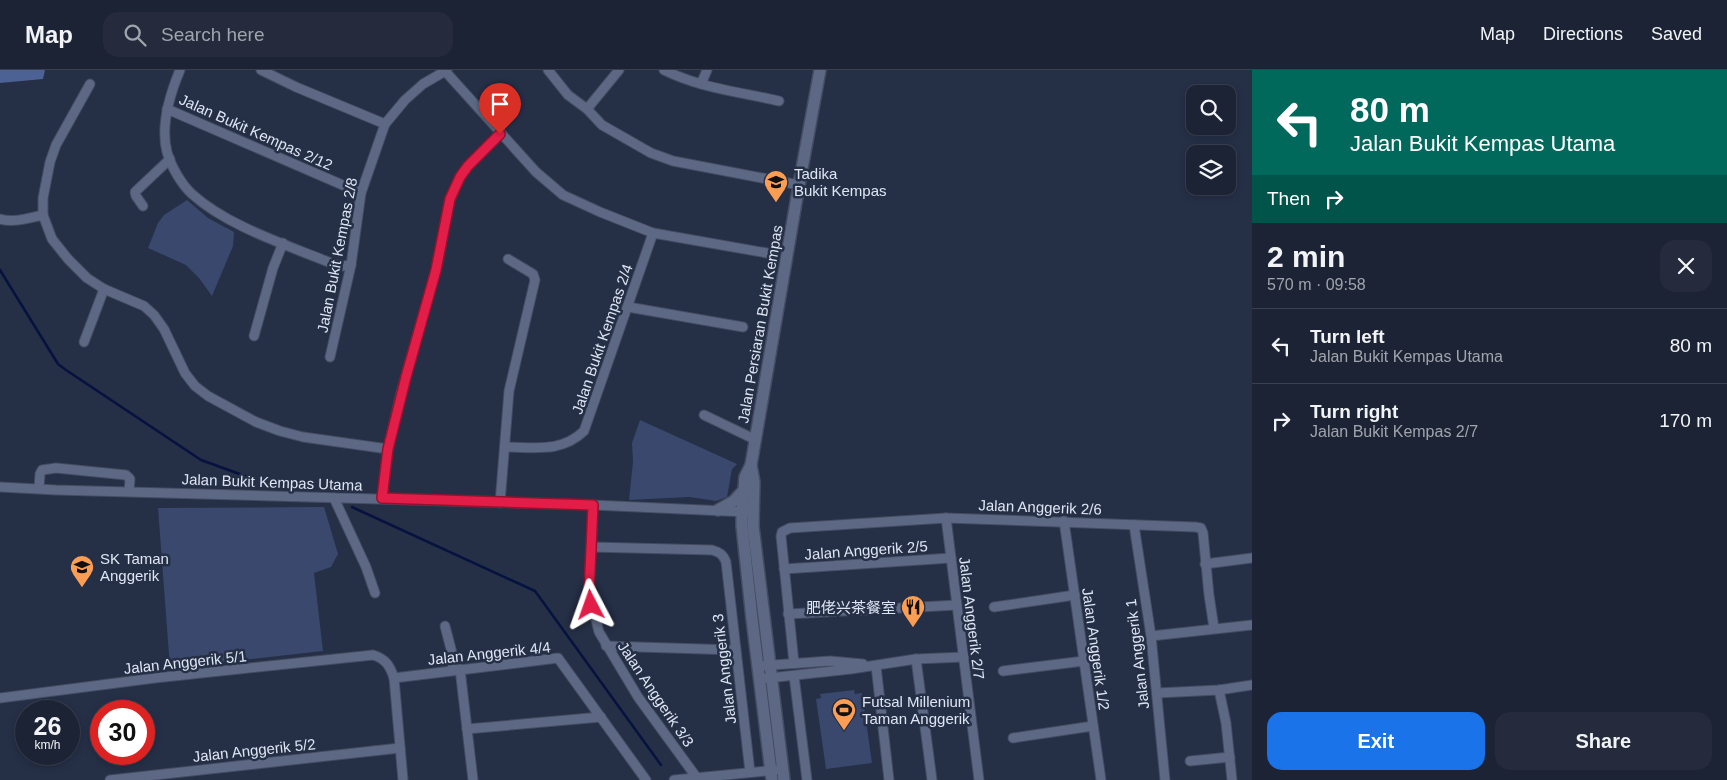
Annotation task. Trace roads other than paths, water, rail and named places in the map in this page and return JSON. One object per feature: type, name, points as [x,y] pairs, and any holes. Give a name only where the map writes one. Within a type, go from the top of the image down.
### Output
[{"type":"street","points":[[180,70],[167,109],[166,150],[173,167],[190,193],[233,221],[331,263],[351,266]]},
{"type":"street","points":[[446,70],[500,134],[546,183],[563,195],[653,233],[767,253]]},
{"type":"street","name":"Jalan Bukit Kempas 2/8","points":[[330,357],[351,266],[361,193],[385,124],[405,100],[423,84],[446,70]]},
{"type":"street","points":[[548,70],[568,95],[587,109],[602,125],[651,152],[673,161],[799,185]]},
{"type":"street","points":[[587,109],[619,70]]},
{"type":"street","points":[[664,70],[683,80],[722,90],[779,100]]},
{"type":"street","points":[[701,84],[707,70]]},
{"type":"street","name":"Jalan Persiaran Bukit Kempas","points":[[783,775],[744,553],[748,512],[754,482],[751,465],[754,439],[820,70]]},
{"type":"street","points":[[265,71],[385,124]]},
{"type":"street","points":[[90,84],[56,145],[50,162],[43,198],[43,215],[52,239],[68,259],[88,278],[104,289],[144,306],[154,314],[164,329],[185,374],[195,386],[208,396],[256,422],[280,431],[303,437],[388,449]]},
{"type":"street","name":"Jalan Bukit Kempas 2/12","points":[[167,109],[361,193]]},
{"type":"street","points":[[382,498],[388,449],[436,270],[450,199],[460,177],[468,166],[500,134]]},
{"type":"street","points":[[143,206],[135,192],[170,158]]},
{"type":"street","points":[[0,219],[16,221],[43,215]]},
{"type":"street","name":"Jalan Bukit Kempas 2/4","points":[[506,447],[557,447],[574,441],[584,431],[653,233]]},
{"type":"street","points":[[254,336],[273,268],[283,243]]},
{"type":"street","points":[[500,503],[509,391],[535,280],[533,274],[508,259]]},
{"type":"street","points":[[84,342],[104,289]]},
{"type":"street","points":[[628,307],[743,327]]},
{"type":"street","points":[[704,415],[754,439]]},
{"type":"street","name":"Jalan Persiaran Bukit Kempas","points":[[748,512],[744,488],[745,476],[751,465]]},
{"type":"street","points":[[39,488],[42,470],[56,468],[126,475],[130,479],[129,491]]},
{"type":"street","name":"Jalan Bukit Kempas Utama","points":[[0,487],[593,505],[748,512]]},
{"type":"street","points":[[718,510],[734,501],[744,488]]},
{"type":"street","points":[[334,498],[366,567],[375,593]]},
{"type":"street","name":"Jalan Anggerik 3/3","points":[[593,505],[589,593],[599,632],[638,697],[697,778]]},
{"type":"street","name":"Jalan Anggerik 2/6","points":[[784,569],[781,536],[782,532],[790,528],[946,518],[1064,521],[1200,528],[1203,534],[1205,564]]},
{"type":"street","name":"Jalan Anggerik 2/7","points":[[946,518],[979,780]]},
{"type":"street","name":"Jalan Anggerik 1/2","points":[[1064,521],[1101,780]]},
{"type":"street","name":"Jalan Anggerik 1","points":[[1134,525],[1151,636],[1165,780]]},
{"type":"street","name":"Jalan Anggerik 3","points":[[591,547],[712,550],[720,552],[726,562],[750,772]]},
{"type":"street","name":"Jalan Anggerik 2/5","points":[[784,569],[951,558]]},
{"type":"street","points":[[1214,628],[1205,564],[1252,558]]},
{"type":"street","points":[[784,569],[794,662]]},
{"type":"street","points":[[994,607],[1075,596]]},
{"type":"street","points":[[788,614],[957,605]]},
{"type":"street","points":[[1151,636],[1252,624]]},
{"type":"street","points":[[445,626],[457,670],[473,780]]},
{"type":"street","points":[[606,646],[736,650]]},
{"type":"street","name":"Jalan Anggerik 5/1","points":[[0,698],[155,678],[373,655],[386,661],[394,678]]},
{"type":"street","points":[[766,678],[876,666],[916,659],[964,657]]},
{"type":"street","name":"Jalan Anggerik 4/4","points":[[394,678],[558,658],[646,780]]},
{"type":"street","points":[[916,659],[932,780]]},
{"type":"street","points":[[1003,671],[1084,660]]},
{"type":"street","points":[[764,665],[794,662],[845,661],[876,666]]},
{"type":"street","points":[[876,666],[889,780]]},
{"type":"street","points":[[794,676],[807,780]]},
{"type":"street","points":[[394,678],[403,780]]},
{"type":"street","name":"Jalan Persiaran Bukit Kempas","points":[[766,678],[771,775]]},
{"type":"street","points":[[1157,693],[1219,690],[1252,685]]},
{"type":"street","points":[[1219,690],[1226,723],[1232,780]]},
{"type":"street","points":[[467,729],[601,717]]},
{"type":"street","points":[[1013,738],[1093,726]]},
{"type":"street","name":"Jalan Anggerik 5/2","points":[[110,780],[400,748]]},
{"type":"street","points":[[1190,761],[1230,757]]},
{"type":"street","points":[[674,780],[750,772],[783,775]]},
{"type":"waterway","points":[[0,270],[58,364],[201,460],[248,477]]},
{"type":"waterway","points":[[352,507],[535,591],[661,765]]},
{"type":"place","name":"Tadika Bukit Kempas","points":[[776,203]]},
{"type":"place","name":"SK Taman Anggerik","points":[[82,588]]},
{"type":"place","name":"肥佬兴茶餐室","points":[[913,628]]},
{"type":"place","name":"Futsal Millenium Taman Anggerik","points":[[844,731]]}]
